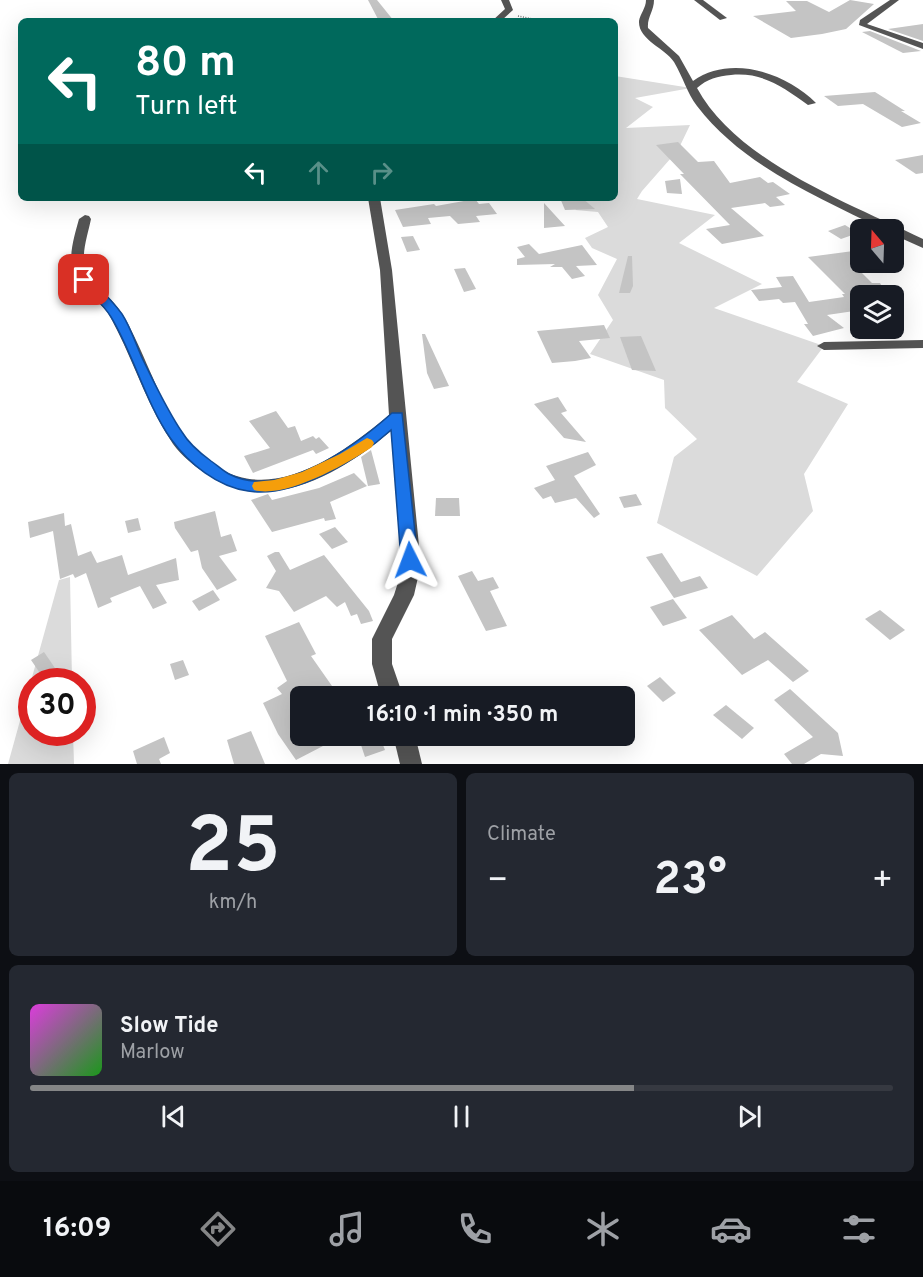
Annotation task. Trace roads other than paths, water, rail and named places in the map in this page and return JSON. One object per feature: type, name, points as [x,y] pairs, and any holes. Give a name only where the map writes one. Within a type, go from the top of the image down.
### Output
[{"type":"street","points":[[501,18],[509,10],[504,0]]},
{"type":"street","points":[[650,0],[650,7],[643,19],[644,28],[676,58],[700,103],[724,131],[774,170],[872,219]]},
{"type":"street","points":[[698,0],[723,18]]},
{"type":"street","points":[[894,0],[869,17],[863,25],[923,46]]},
{"type":"street","points":[[691,88],[700,79],[710,75],[757,71],[776,79],[811,103]]},
{"type":"street","points":[[374,201],[386,270],[410,546],[410,573],[404,595],[382,639],[382,664],[389,686]]},
{"type":"street","points":[[85,219],[77,266],[84,280],[117,317],[176,436],[194,456],[224,478],[249,486],[274,486],[308,475],[346,458],[397,417]]},
{"type":"street","points":[[904,234],[923,244]]},
{"type":"street","points":[[910,237],[923,234]]},
{"type":"street","points":[[824,346],[923,344]]},
{"type":"street","points":[[407,746],[411,764]]}]
